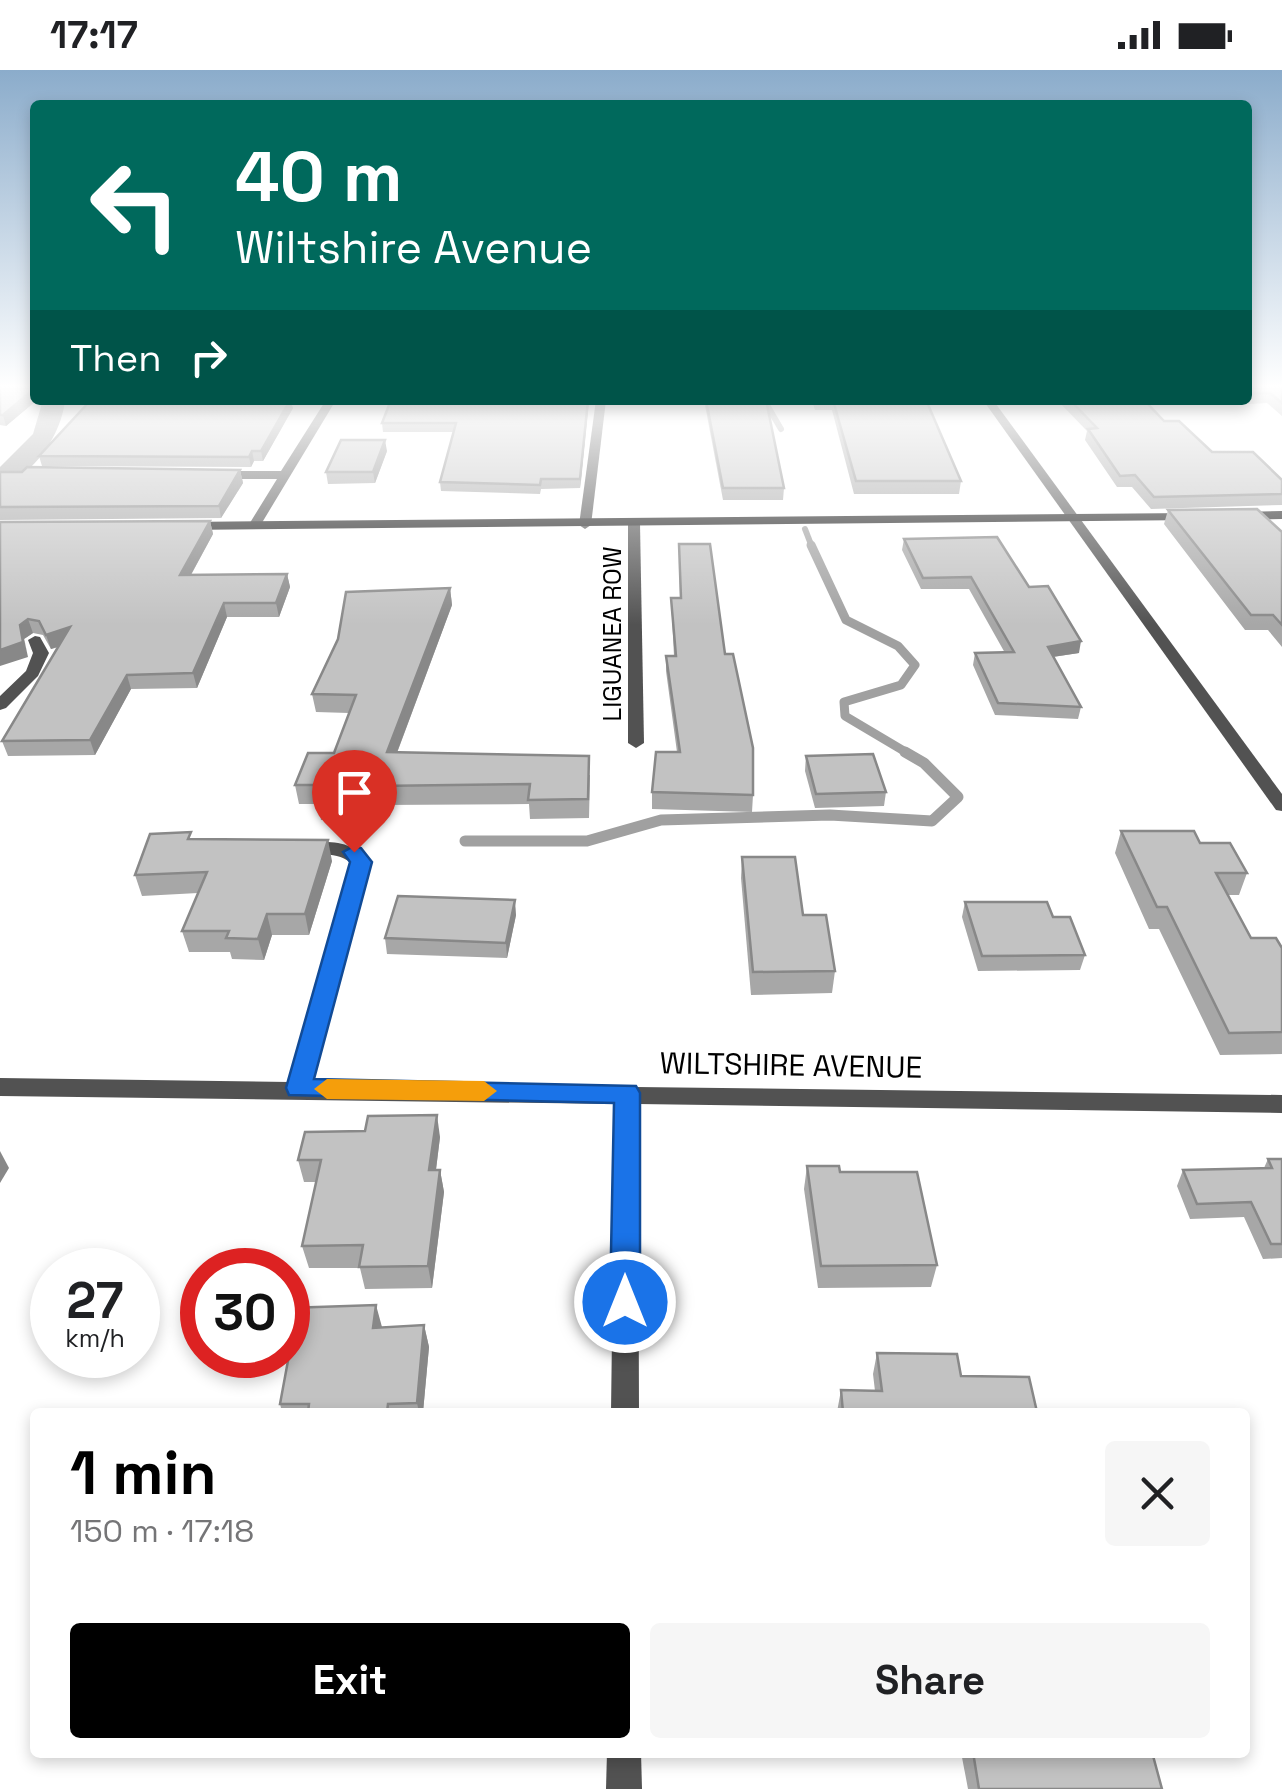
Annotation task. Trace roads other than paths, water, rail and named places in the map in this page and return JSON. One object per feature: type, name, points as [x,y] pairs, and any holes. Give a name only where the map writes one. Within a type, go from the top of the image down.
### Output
[{"type":"main road","points":[[1226,516],[1282,516]]},
{"type":"main road","points":[[176,526],[585,526],[1208,517]]},
{"type":"street","points":[[254,526],[290,465]]},
{"type":"street","points":[[585,526],[593,465]]},
{"type":"street","points":[[1037,465],[1282,806]]},
{"type":"street","points":[[194,474],[284,474]]},
{"type":"street","name":"LIGUANEA ROW","points":[[634,524],[636,743]]},
{"type":"street","points":[[0,705],[33,673],[41,653],[35,640]]},
{"type":"street","points":[[276,848],[335,847],[354,852],[361,862],[298,1088]]},
{"type":"street","name":"WILTSHIRE AVENUE","points":[[0,1087],[1282,1104]]},
{"type":"street","points":[[624,1408],[627,1093]]},
{"type":"street","points":[[624,1758],[624,1789]]},
{"type":"waterway","points":[[0,478],[17,465]]},
{"type":"waterway","points":[[805,529],[812,547]]},
{"type":"waterway","points":[[811,545],[846,620],[898,646],[915,665],[901,685],[844,702],[845,716],[909,754]]},
{"type":"waterway","points":[[465,841],[587,841],[661,820],[830,815],[932,821],[958,797],[924,763],[905,752]]}]
